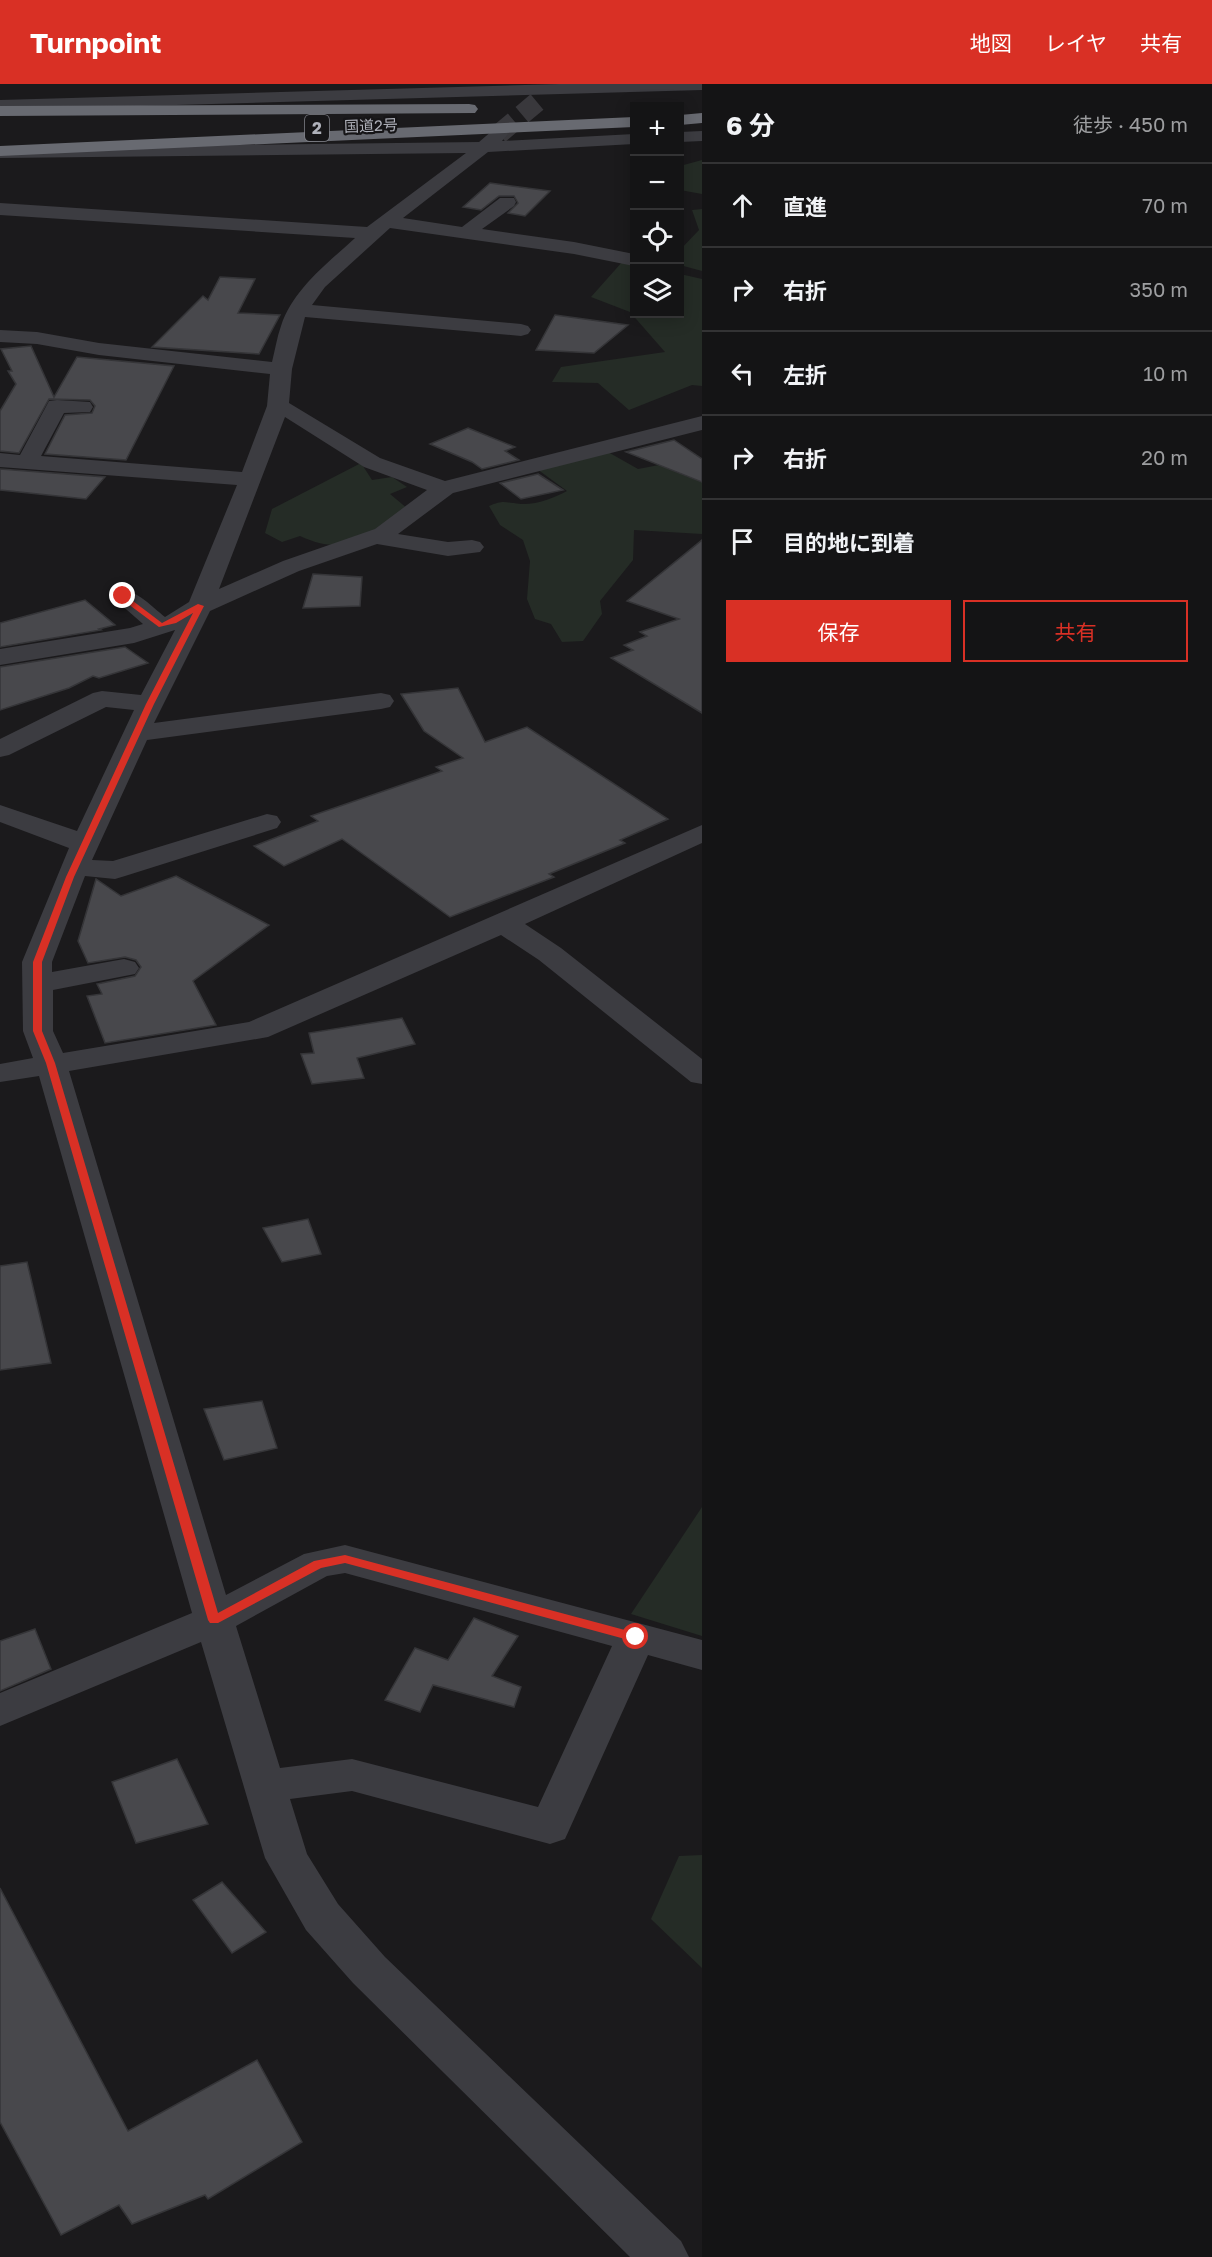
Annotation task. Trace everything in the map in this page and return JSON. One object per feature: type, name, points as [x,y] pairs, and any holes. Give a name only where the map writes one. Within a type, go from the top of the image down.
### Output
[{"type":"highway","points":[[0,111],[488,109]]},
{"type":"highway","points":[[558,109],[630,109]]},
{"type":"highway","points":[[684,111],[702,111]]},
{"type":"highway","points":[[684,118],[702,118]]},
{"type":"highway","points":[[0,152],[630,120]]},
{"type":"highway","name":"国道2号","points":[[0,137],[630,120]]},
{"type":"street","points":[[0,105],[558,87],[702,85]]},
{"type":"street","points":[[537,102],[558,87]]},
{"type":"street","points":[[684,137],[702,136]]},
{"type":"street","points":[[0,152],[630,139]]},
{"type":"street","points":[[492,141],[380,227],[318,283],[298,310],[291,325],[281,369],[278,406],[200,606],[136,733],[80,856],[38,962],[38,1031],[51,1063],[214,1620],[287,1858],[322,1917],[369,1970],[664,2257]]},
{"type":"street","points":[[39,212],[47,205],[110,197]]},
{"type":"street","points":[[465,232],[507,202]]},
{"type":"street","points":[[0,209],[465,232],[574,248],[630,259]]},
{"type":"street","points":[[298,310],[520,330]]},
{"type":"street","points":[[0,336],[37,338],[99,349],[281,369]]},
{"type":"street","points":[[27,462],[57,406],[82,407]]},
{"type":"street","points":[[278,406],[315,425],[363,457],[394,472],[445,488]]},
{"type":"street","points":[[0,657],[134,635],[174,622],[200,606],[291,566],[383,534],[445,488],[702,423]]},
{"type":"street","points":[[0,460],[250,479]]},
{"type":"street","points":[[376,537],[448,549],[472,548]]},
{"type":"street","points":[[123,596],[161,626]]},
{"type":"street","points":[[0,749],[102,699],[150,704]]},
{"type":"street","points":[[136,733],[381,701]]},
{"type":"street","points":[[0,813],[80,856],[115,870],[267,822]]},
{"type":"street","points":[[0,1073],[257,1030],[702,833]]},
{"type":"street","points":[[503,923],[550,954],[702,1075]]},
{"type":"street","points":[[38,984],[124,968]]},
{"type":"street","points":[[0,1710],[214,1620],[318,1564],[345,1559],[702,1655]]},
{"type":"street","points":[[265,1786],[352,1775],[550,1827],[636,1637]]},
{"type":"shaded area","points":[[702,160],[702,194],[684,191],[684,165]]},
{"type":"shaded area","points":[[702,209],[702,271],[684,266],[684,246],[699,230],[692,210]]},
{"type":"shaded area","points":[[623,261],[630,263],[630,312],[591,297]]},
{"type":"shaded area","points":[[684,275],[702,279],[702,386],[692,385],[629,410],[598,383],[552,382],[561,367],[665,352],[635,318],[684,318]]},
{"type":"shaded area","points":[[608,452],[638,469],[659,465],[691,478],[702,475],[702,534],[634,530],[633,560],[600,601],[602,614],[583,641],[562,642],[551,624],[535,619],[527,599],[530,561],[523,540],[500,525],[489,506],[502,502],[533,503],[556,496],[567,491],[537,469]]},
{"type":"shaded area","points":[[361,463],[372,480],[392,477],[407,487],[390,494],[408,509],[383,529],[358,542],[345,545],[316,542],[300,536],[282,542],[265,533],[272,509]]},
{"type":"shaded area","points":[[702,1507],[702,1636],[631,1614]]},
{"type":"shaded area","points":[[702,1855],[702,1968],[651,1919],[679,1856]]},
{"type":"building","points":[[490,183],[550,191],[525,216],[508,213],[518,203],[514,196],[499,196],[481,210],[463,207]]},
{"type":"building","points":[[220,277],[255,279],[238,313],[280,315],[259,354],[152,347],[203,296],[208,300]]},
{"type":"building","points":[[555,315],[628,325],[594,353],[536,350]]},
{"type":"building","points":[[31,346],[54,397],[77,357],[174,366],[126,460],[45,454],[65,415],[92,413],[95,406],[90,400],[49,399],[19,453],[0,451],[0,411],[16,384],[8,371],[12,371],[1,349]]},
{"type":"building","points":[[468,428],[515,447],[505,451],[519,460],[482,469],[472,462],[430,444]]},
{"type":"building","points":[[674,440],[702,459],[702,482],[626,452]]},
{"type":"building","points":[[0,469],[105,477],[86,499],[0,490]]},
{"type":"building","points":[[538,474],[563,490],[521,499],[500,483]]},
{"type":"building","points":[[702,540],[702,713],[611,658],[633,650],[624,645],[647,636],[640,632],[679,619],[627,601]]},
{"type":"building","points":[[313,574],[362,577],[360,606],[303,608]]},
{"type":"building","points":[[85,600],[115,625],[99,629],[101,630],[0,647],[0,623]]},
{"type":"building","points":[[125,647],[148,663],[99,678],[93,676],[69,688],[0,710],[0,667]]},
{"type":"building","points":[[458,688],[485,742],[527,727],[668,819],[620,840],[625,843],[549,874],[554,877],[450,917],[342,839],[284,866],[254,846],[318,821],[311,816],[442,771],[436,767],[463,758],[424,731],[401,694]]},
{"type":"building","points":[[176,876],[269,925],[193,981],[216,1025],[105,1043],[87,996],[102,994],[97,984],[135,976],[141,967],[136,960],[125,957],[88,963],[78,941],[96,879],[121,896]]},
{"type":"building","points":[[402,1018],[415,1044],[357,1058],[364,1078],[312,1084],[301,1054],[314,1053],[309,1033]]},
{"type":"building","points":[[308,1219],[321,1254],[282,1262],[263,1228]]},
{"type":"building","points":[[27,1262],[51,1363],[0,1370],[0,1266]]},
{"type":"building","points":[[262,1401],[277,1448],[224,1460],[204,1409]]},
{"type":"building","points":[[474,1618],[518,1636],[492,1676],[521,1687],[514,1707],[433,1685],[420,1712],[385,1700],[415,1648],[448,1660]]},
{"type":"building","points":[[35,1629],[51,1669],[0,1691],[0,1641]]},
{"type":"building","points":[[177,1759],[208,1824],[136,1843],[112,1782]]},
{"type":"building","points":[[222,1882],[266,1932],[232,1953],[193,1900]]},
{"type":"building","points":[[0,1888],[128,2131],[257,2060],[302,2142],[208,2199],[205,2195],[132,2224],[119,2205],[61,2235],[0,2122]]},
{"type":"tunnel","points":[[499,134],[537,102]]},
{"type":"route","points":[[123,596],[161,626],[174,622],[200,606],[150,704],[70,877],[38,962],[38,1031],[51,1063],[214,1620],[318,1564],[345,1559],[636,1637]]}]
